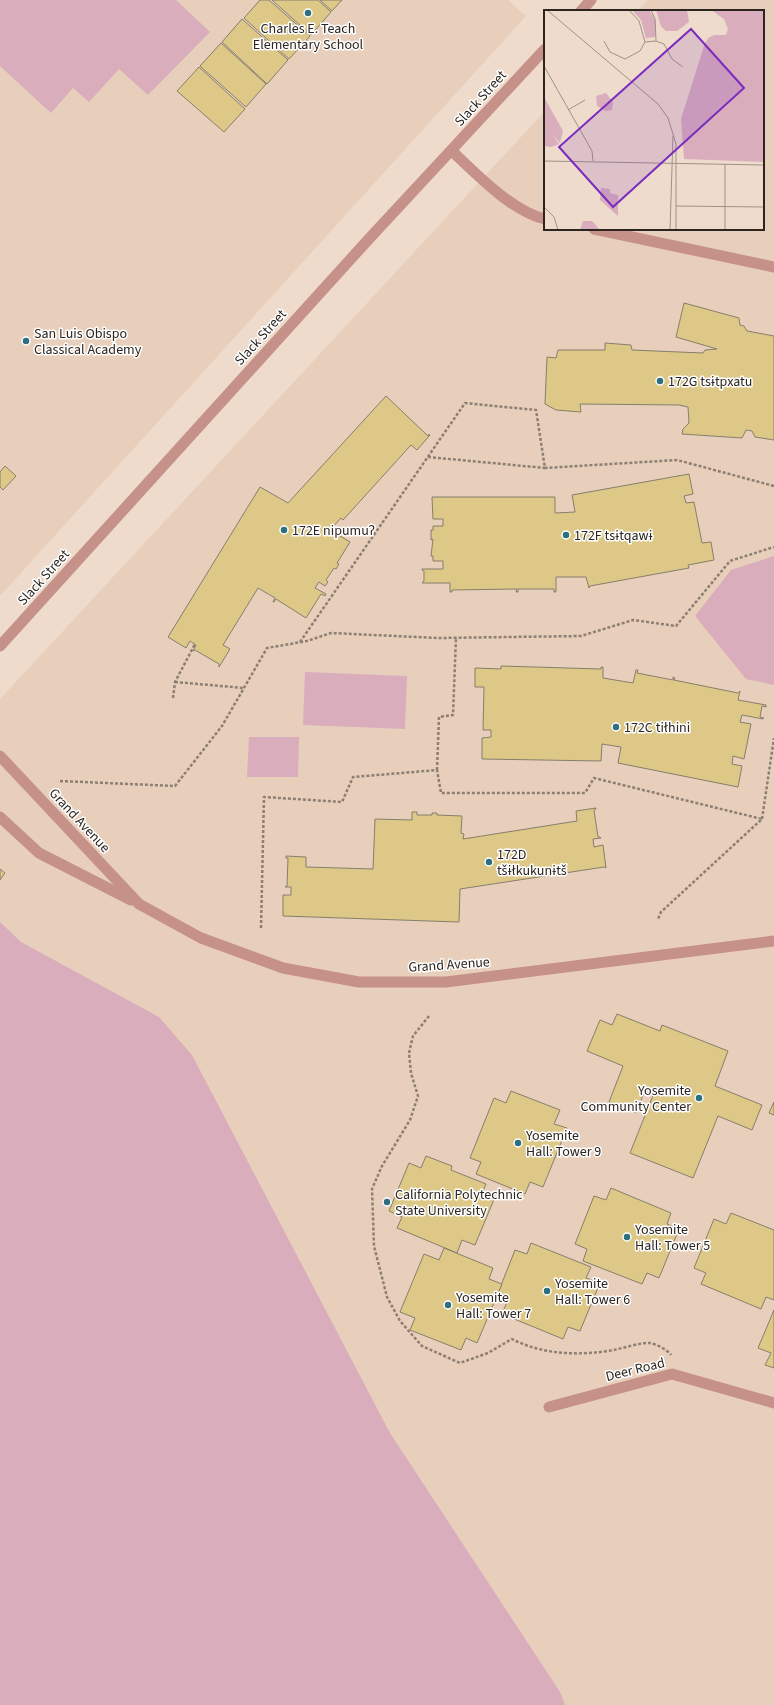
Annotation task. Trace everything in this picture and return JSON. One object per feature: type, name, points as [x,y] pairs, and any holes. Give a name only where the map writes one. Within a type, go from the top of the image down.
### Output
[{"type":"street","points":[[582,10],[591,0]]},
{"type":"street","name":"Slack Street","points":[[0,646],[367,241],[544,50]]},
{"type":"street","points":[[452,151],[493,189],[534,216],[544,219]]},
{"type":"street","points":[[599,230],[774,267]]},
{"type":"street","name":"Grand Avenue","points":[[0,756],[139,904]]},
{"type":"street","name":"Grand Avenue","points":[[0,818],[39,853],[139,904],[201,938],[283,968],[359,982],[446,982],[774,941]]},
{"type":"street","name":"Deer Road","points":[[549,1407],[672,1374],[774,1403]]},
{"type":"path","points":[[300,642],[465,403],[536,410],[545,468]]},
{"type":"path","points":[[428,457],[545,468],[676,460],[774,486]]},
{"type":"path","points":[[60,781],[175,786],[222,726],[267,648],[300,642],[332,633],[456,637],[581,636],[633,620],[676,626],[730,561],[774,547]]},
{"type":"path","points":[[456,637],[453,715],[439,717],[437,770],[441,793],[585,793],[594,778],[762,819]]},
{"type":"path","points":[[173,698],[175,682],[195,644]]},
{"type":"path","points":[[175,682],[244,688]]},
{"type":"path","points":[[658,920],[661,912],[762,819],[774,738]]},
{"type":"path","points":[[261,928],[264,797],[342,802],[353,777],[437,770]]},
{"type":"path","points":[[429,1016],[413,1036],[409,1053],[411,1073],[418,1096],[410,1120],[382,1166],[372,1189],[374,1246],[387,1297],[400,1321],[422,1346],[460,1363],[488,1353],[512,1339],[545,1351],[594,1353],[651,1343],[669,1351],[689,1379]]},
{"type":"shaded area","points":[[0,0],[508,0],[526,16],[0,596]]},
{"type":"shaded area","points":[[0,0],[176,0],[210,32],[148,95],[119,69],[89,102],[73,88],[51,113],[0,66]]},
{"type":"shaded area","name":"California Polytechnic State University","points":[[648,0],[774,0],[774,1705],[0,1705],[0,699],[544,112],[544,230],[764,230],[764,10],[639,10]]},
{"type":"shaded area","points":[[774,556],[774,685],[746,679],[695,616],[731,570]]},
{"type":"shaded area","points":[[305,672],[407,676],[405,729],[303,725]]},
{"type":"shaded area","points":[[249,737],[299,737],[298,777],[247,777]]},
{"type":"shaded area","points":[[0,922],[21,942],[159,1017],[192,1055],[390,1433],[560,1692],[565,1705],[0,1705]]},
{"type":"building","points":[[260,0],[269,0],[310,36],[289,59],[244,18]]},
{"type":"building","points":[[272,0],[318,0],[331,12],[311,35]]},
{"type":"building","points":[[320,0],[342,0],[332,11]]},
{"type":"building","points":[[242,19],[288,60],[267,84],[222,42]]},
{"type":"building","points":[[221,43],[266,84],[246,107],[200,66]]},
{"type":"building","points":[[199,67],[245,109],[224,132],[177,91]]},
{"type":"building","name":"172G tsɨtpxatu","points":[[684,303],[739,318],[740,325],[744,326],[747,331],[774,336],[774,440],[755,437],[752,431],[746,430],[742,438],[682,434],[683,429],[689,423],[688,407],[679,405],[580,404],[581,412],[556,410],[545,404],[547,357],[556,358],[558,350],[605,350],[605,343],[631,345],[632,350],[703,353],[705,350],[717,349],[676,337]]},
{"type":"building","name":"172E nipumuʔ","points":[[386,396],[428,436],[429,434],[430,435],[417,450],[411,445],[343,520],[341,518],[332,528],[336,531],[335,533],[350,542],[337,563],[339,564],[336,569],[334,568],[326,580],[328,582],[325,586],[319,582],[315,588],[326,594],[325,596],[321,594],[306,618],[276,599],[273,602],[275,598],[258,588],[223,645],[230,649],[219,667],[219,664],[195,650],[193,651],[196,645],[190,641],[186,648],[168,637],[260,487],[288,503]]},
{"type":"building","points":[[5,466],[16,476],[3,490],[0,487],[0,472]]},
{"type":"building","name":"172F tsɨtqawɨ","points":[[689,474],[693,494],[684,496],[686,503],[694,502],[702,543],[711,542],[714,560],[688,565],[689,568],[590,586],[589,588],[586,577],[556,577],[556,592],[554,592],[554,589],[518,589],[518,592],[516,592],[517,589],[452,590],[452,592],[450,592],[450,583],[422,583],[424,581],[424,571],[422,569],[443,569],[443,561],[433,561],[433,556],[431,556],[433,539],[431,540],[431,530],[433,530],[433,526],[443,526],[443,519],[433,519],[432,497],[555,497],[555,513],[575,512],[572,495]]},
{"type":"building","name":"172C tiłhini","points":[[501,666],[601,669],[601,667],[603,667],[603,678],[633,683],[636,670],[638,670],[637,673],[673,680],[673,677],[675,678],[674,680],[738,693],[740,691],[738,700],[766,705],[766,707],[762,706],[760,717],[764,718],[763,719],[742,715],[740,722],[751,724],[744,759],[733,756],[732,764],[742,766],[738,787],[618,763],[621,747],[602,744],[601,761],[482,759],[482,738],[491,737],[491,730],[483,730],[484,687],[475,687],[475,668],[501,669]]},
{"type":"building","name":"172D tšɨłkukunɨtš","points":[[596,808],[594,810],[598,837],[601,838],[593,839],[594,847],[603,845],[606,868],[604,867],[460,889],[459,922],[283,916],[283,895],[291,895],[291,887],[285,887],[287,886],[288,858],[286,858],[286,856],[306,857],[306,867],[373,869],[375,819],[412,820],[412,812],[417,812],[417,815],[432,815],[432,813],[437,813],[437,815],[462,816],[461,833],[464,834],[463,839],[577,821],[576,811]]},
{"type":"building","points":[[0,869],[5,873],[0,880]]},
{"type":"building","name":"Yosemite Community Center","points":[[617,1014],[660,1031],[662,1025],[728,1051],[715,1086],[762,1105],[752,1130],[718,1116],[693,1178],[630,1153],[654,1093],[645,1090],[636,1113],[609,1102],[623,1066],[587,1051],[600,1020],[612,1025]]},
{"type":"building","name":"Yosemite Hall: Tower 9","points":[[511,1091],[560,1110],[554,1124],[567,1128],[543,1187],[530,1182],[525,1194],[476,1174],[481,1162],[470,1158],[494,1098],[506,1103]]},
{"type":"building","points":[[774,1102],[774,1115],[769,1113]]},
{"type":"building","points":[[426,1156],[452,1166],[451,1170],[486,1184],[483,1191],[495,1197],[475,1245],[462,1240],[457,1253],[397,1228],[402,1217],[389,1211],[409,1163],[421,1168]]},
{"type":"building","name":"Yosemite Hall: Tower 5","points":[[611,1188],[671,1213],[667,1224],[679,1229],[659,1278],[647,1273],[642,1284],[583,1261],[587,1249],[575,1244],[594,1196],[606,1200]]},
{"type":"building","points":[[731,1213],[774,1230],[774,1300],[766,1297],[761,1309],[701,1284],[706,1273],[694,1268],[714,1219],[726,1224]]},
{"type":"building","name":"Yosemite Hall: Tower 6","points":[[531,1243],[591,1267],[586,1278],[600,1283],[580,1331],[568,1327],[563,1339],[502,1314],[507,1302],[496,1298],[515,1250],[527,1254]]},
{"type":"building","name":"Yosemite Hall: Tower 7","points":[[444,1248],[493,1268],[489,1279],[502,1284],[477,1343],[466,1338],[461,1350],[410,1330],[415,1318],[400,1312],[424,1254],[439,1260]]},
{"type":"building","points":[[774,1310],[774,1368],[765,1365],[771,1353],[758,1348]]},
{"type":"place","name":"Charles E. Teach Elementary School","points":[[308,13]]},
{"type":"place","name":"San Luis Obispo Classical Academy","points":[[26,341]]},
{"type":"place","name":"172G tsɨtpxatu","points":[[660,381]]},
{"type":"place","name":"172E nipumuʔ","points":[[284,530]]},
{"type":"place","name":"172F tsɨtqawɨ","points":[[566,535]]},
{"type":"place","name":"172C tiłhini","points":[[616,727]]},
{"type":"place","name":"172D tšɨłkukunɨtš","points":[[489,862]]},
{"type":"place","name":"Yosemite Community Center","points":[[699,1098]]},
{"type":"place","name":"Yosemite Hall: Tower 9","points":[[518,1143]]},
{"type":"place","name":"California Polytechnic State University","points":[[387,1202]]},
{"type":"place","name":"Yosemite Hall: Tower 5","points":[[627,1237]]},
{"type":"place","name":"Yosemite Hall: Tower 6","points":[[547,1291]]},
{"type":"place","name":"Yosemite Hall: Tower 7","points":[[448,1305]]}]
